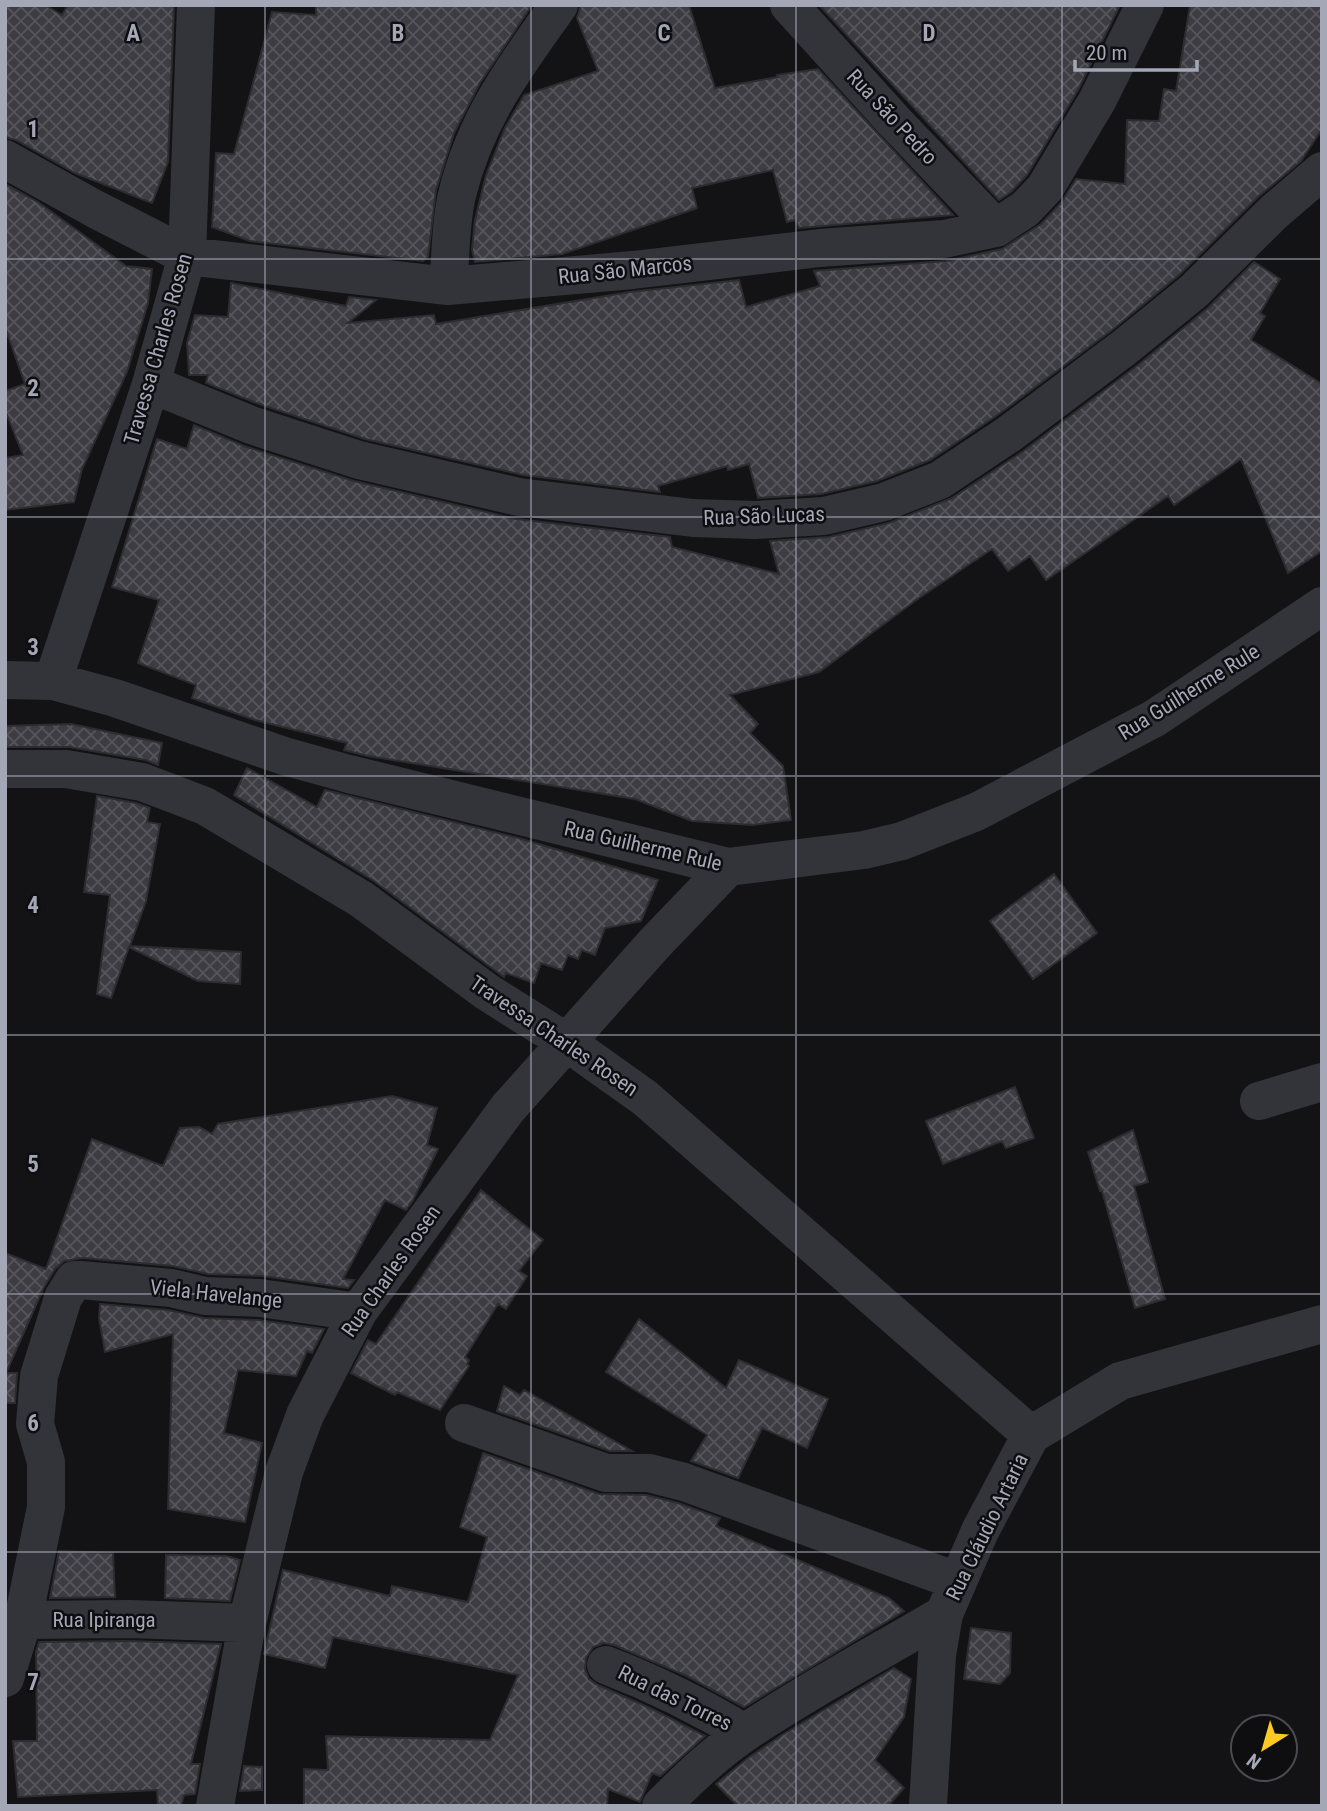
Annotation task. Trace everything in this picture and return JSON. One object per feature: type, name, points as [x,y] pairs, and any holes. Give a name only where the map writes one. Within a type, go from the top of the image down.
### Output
[{"type":"street","name":"Travessa Charles Rosen","points":[[54,681],[151,384],[187,256],[196,5]]},
{"type":"street","points":[[448,286],[457,196],[486,115],[508,76],[559,5]]},
{"type":"street","name":"Rua São Pedro","points":[[789,5],[996,228]]},
{"type":"street","name":"Rua São Marcos","points":[[5,159],[187,256],[448,286],[632,270],[820,248],[944,239],[996,228],[1025,209],[1045,188],[1097,101],[1145,5]]},
{"type":"street","name":"Rua São Lucas","points":[[151,384],[251,425],[359,460],[519,497],[693,519],[755,520],[824,516],[884,502],[940,480],[1009,434],[1125,347],[1194,291],[1274,212],[1322,171]]},
{"type":"street","name":"Rua Guilherme Rule","points":[[5,680],[54,681],[115,698],[284,756],[349,775],[728,867],[864,850],[902,841],[976,812],[1155,718],[1322,606]]},
{"type":"street","name":"Travessa Charles Rosen","points":[[5,769],[66,769],[142,782],[205,806],[361,899],[487,992],[565,1041],[645,1098],[1031,1435]]},
{"type":"street","name":"Rua Charles Rosen","points":[[215,1806],[247,1623],[284,1472],[305,1415],[358,1312],[508,1108],[565,1041],[728,867]]},
{"type":"street","points":[[1259,1101],[1322,1082]]},
{"type":"street","name":"Viela Havelange","points":[[23,1620],[46,1507],[46,1462],[35,1424],[39,1376],[63,1298],[74,1280],[171,1287],[205,1296],[260,1298],[358,1312]]},
{"type":"street","name":"Rua Cláudio Artaria","points":[[928,1806],[937,1655],[951,1598],[980,1531],[1031,1435],[1120,1381],[1322,1324]]},
{"type":"street","points":[[464,1423],[606,1473],[649,1473],[684,1482],[951,1598]]},
{"type":"street","points":[[661,1806],[695,1772],[744,1733],[951,1598]]},
{"type":"street","name":"Rua Ipiranga","points":[[5,1678],[23,1620],[129,1619],[247,1623]]},
{"type":"street","name":"Rua das Torres","points":[[606,1665],[704,1708],[744,1733]]},
{"type":"building","points":[[5,5],[45,5],[62,15],[68,5],[174,5],[168,162],[152,203],[75,173],[16,140],[5,137]]},
{"type":"building","points":[[316,5],[532,5],[480,83],[454,133],[436,190],[428,257],[423,261],[250,241],[212,227],[216,153],[234,154],[272,12],[316,15]]},
{"type":"building","points":[[581,5],[689,5],[715,88],[818,69],[953,215],[799,228],[795,220],[787,222],[773,170],[692,188],[697,208],[562,254],[475,262],[472,250],[475,220],[486,175],[505,128],[524,95],[598,71],[577,18]]},
{"type":"building","points":[[819,5],[1120,5],[1078,90],[1027,175],[999,200]]},
{"type":"building","points":[[1190,5],[1322,5],[1322,129],[1301,161],[1259,196],[1179,275],[1112,330],[996,416],[930,460],[877,481],[821,494],[758,498],[749,464],[728,470],[727,466],[658,486],[660,492],[523,475],[365,439],[259,404],[206,383],[208,375],[189,375],[187,343],[195,315],[228,317],[231,283],[346,306],[349,297],[376,300],[348,323],[434,315],[436,324],[630,292],[739,280],[746,307],[820,286],[814,271],[946,261],[1002,249],[1041,224],[1061,203],[1076,179],[1125,184],[1127,120],[1159,121],[1164,89],[1176,91]]},
{"type":"building","points":[[5,184],[38,202],[126,266],[152,269],[148,303],[127,372],[82,469],[74,502],[5,510],[5,458],[23,455],[5,410],[5,391],[25,384],[5,327]]},
{"type":"building","points":[[1254,262],[1280,279],[1260,313],[1265,316],[1251,340],[1322,384],[1322,551],[1288,573],[1241,459],[1174,505],[1168,496],[1046,580],[1030,556],[1008,571],[992,549],[919,598],[819,672],[730,695],[758,724],[750,733],[783,766],[791,820],[752,825],[692,821],[635,799],[368,756],[344,750],[347,743],[255,720],[192,698],[196,685],[138,663],[159,600],[112,587],[157,439],[187,449],[194,425],[244,446],[354,481],[516,519],[670,537],[672,547],[779,574],[770,541],[829,537],[889,523],[952,498],[1022,452],[1138,365],[1208,308]]},
{"type":"building","points":[[71,724],[162,743],[158,765],[146,760],[69,747],[5,747],[5,726]]},
{"type":"building","points":[[247,768],[317,807],[325,790],[522,839],[658,880],[641,921],[605,928],[595,955],[582,950],[578,959],[568,955],[562,970],[541,963],[534,983],[506,973],[504,977],[374,881],[234,795]]},
{"type":"building","points":[[97,796],[150,808],[147,822],[160,824],[146,901],[130,946],[241,952],[240,984],[198,981],[129,947],[111,998],[97,994],[110,895],[84,892]]},
{"type":"building","points":[[1054,874],[1097,933],[1033,979],[990,921]]},
{"type":"building","points":[[1015,1087],[1034,1138],[1006,1148],[1002,1141],[943,1164],[926,1121]]},
{"type":"building","points":[[392,1096],[437,1108],[427,1145],[438,1149],[406,1210],[385,1200],[343,1279],[354,1280],[348,1288],[263,1276],[208,1274],[173,1266],[83,1258],[64,1261],[55,1269],[44,1287],[6,1373],[17,1373],[15,1403],[5,1403],[5,1253],[46,1269],[92,1139],[163,1166],[180,1128],[199,1127],[212,1134],[218,1124]]},
{"type":"building","points":[[1133,1130],[1148,1182],[1134,1186],[1165,1299],[1135,1308],[1102,1191],[1088,1152]]},
{"type":"building","points":[[481,1190],[543,1240],[519,1271],[527,1276],[506,1309],[498,1304],[465,1357],[469,1360],[469,1366],[440,1410],[397,1392],[395,1395],[351,1373],[368,1340],[376,1344]]},
{"type":"building","points":[[100,1304],[168,1310],[204,1318],[258,1320],[324,1329],[312,1353],[307,1351],[296,1376],[238,1370],[224,1433],[262,1443],[245,1522],[168,1509],[173,1334],[105,1352],[99,1318]]},
{"type":"building","points":[[639,1319],[726,1388],[739,1360],[828,1399],[807,1448],[762,1428],[738,1478],[691,1461],[707,1435],[606,1372]]},
{"type":"building","points":[[504,1386],[520,1395],[524,1390],[632,1451],[610,1451],[497,1411]]},
{"type":"building","points":[[483,1453],[599,1494],[646,1495],[720,1518],[716,1526],[889,1598],[904,1611],[744,1707],[687,1676],[614,1645],[604,1643],[593,1647],[586,1658],[585,1669],[589,1679],[705,1736],[660,1776],[652,1773],[640,1802],[608,1789],[607,1806],[304,1806],[304,1769],[328,1770],[326,1736],[490,1740],[518,1675],[333,1637],[325,1668],[264,1654],[283,1570],[390,1596],[392,1586],[468,1602],[487,1537],[460,1527]]},
{"type":"building","points":[[59,1551],[113,1553],[115,1597],[50,1598]]},
{"type":"building","points":[[166,1555],[226,1556],[240,1560],[230,1601],[165,1598]]},
{"type":"building","points":[[971,1628],[1011,1633],[1010,1673],[1000,1684],[964,1679]]},
{"type":"building","points":[[39,1642],[221,1644],[191,1764],[200,1764],[195,1794],[184,1795],[181,1806],[158,1806],[157,1790],[18,1797],[13,1741],[37,1741],[36,1652]]},
{"type":"building","points":[[894,1668],[911,1679],[904,1717],[875,1760],[904,1788],[888,1806],[738,1806],[716,1784],[782,1735]]},
{"type":"building","points":[[244,1766],[262,1767],[262,1790],[240,1791]]}]
